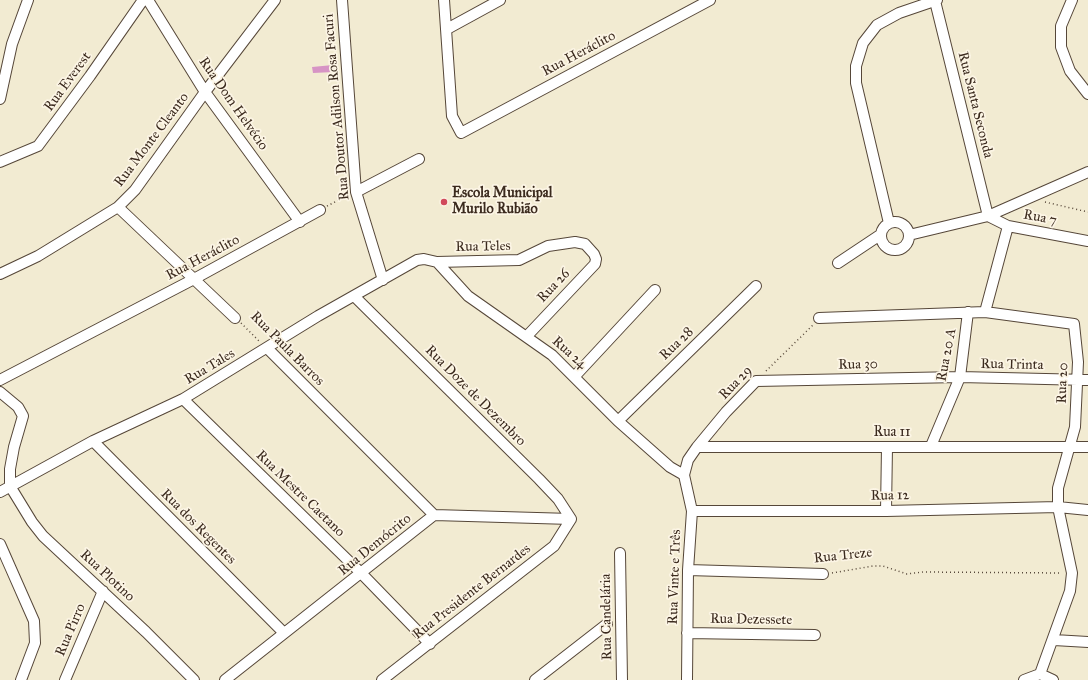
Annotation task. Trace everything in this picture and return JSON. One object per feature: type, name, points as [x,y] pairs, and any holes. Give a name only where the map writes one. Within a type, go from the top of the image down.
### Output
[{"type":"street","points":[[0,99],[12,44],[28,0]]},
{"type":"street","name":"Rua Everest","points":[[0,162],[38,146],[90,76],[143,0]]},
{"type":"street","name":"Rua Dom Helvécio","points":[[148,0],[205,92],[300,222]]},
{"type":"street","name":"Rua Monte Cleanto","points":[[0,274],[38,256],[118,207],[135,190],[205,92],[275,0]]},
{"type":"street","name":"Rua Doutor Adilson Rosa Facuri","points":[[342,0],[356,192],[383,280]]},
{"type":"street","points":[[444,0],[447,29],[500,0]]},
{"type":"street","name":"Rua Heráclito","points":[[447,29],[452,116],[461,133],[710,0]]},
{"type":"street","points":[[889,223],[856,83],[856,66],[863,43],[877,25],[899,13],[936,0]]},
{"type":"street","name":"Rua Santa Seconda","points":[[936,0],[988,216]]},
{"type":"street","points":[[1072,0],[1061,26],[1061,47],[1070,71],[1088,94]]},
{"type":"street","points":[[356,192],[419,159]]},
{"type":"street","points":[[909,235],[988,216],[1088,172]]},
{"type":"street","name":"Rua Paula Barros","points":[[118,207],[235,318]]},
{"type":"street","name":"Rua Heráclito","points":[[0,380],[194,279],[320,210]]},
{"type":"street","name":"Rua 7","points":[[988,216],[1008,226],[1088,242]]},
{"type":"street","points":[[838,263],[880,235],[883,228],[889,223],[896,222],[902,224],[907,228],[909,235],[908,242],[903,248],[895,250],[888,248],[882,243],[880,235]]},
{"type":"street","points":[[985,312],[1008,226]]},
{"type":"street","name":"Rua Teles","points":[[434,260],[519,260],[548,246],[575,242],[585,244],[594,254]]},
{"type":"street","name":"Rua 26","points":[[526,336],[595,264],[596,259],[594,254]]},
{"type":"street","name":"Rua Tales","points":[[0,492],[93,440],[183,399],[318,316],[417,260],[434,260]]},
{"type":"street","name":"Rua 24","points":[[434,260],[468,296],[552,355],[575,376],[618,421],[670,467],[684,476]]},
{"type":"street","name":"Rua 28","points":[[618,421],[756,286]]},
{"type":"street","points":[[575,376],[655,290]]},
{"type":"street","name":"Rua Doze de Dezembro","points":[[354,296],[539,479],[558,499],[571,520]]},
{"type":"street","name":"Rua 20 A","points":[[931,446],[960,378],[968,312]]},
{"type":"street","name":"Rua 20","points":[[820,318],[985,312],[1074,324],[1078,362],[1075,427],[1058,488],[1058,507],[1072,573],[1070,591],[1054,640],[1040,674]]},
{"type":"street","name":"Rua Paula Barros","points":[[267,348],[434,515]]},
{"type":"street","name":"Rua Trinta","points":[[960,378],[1088,380]]},
{"type":"street","name":"Rua 30","points":[[756,381],[960,378]]},
{"type":"street","name":"Rua 29","points":[[684,476],[688,460],[697,447],[726,412],[756,381]]},
{"type":"street","points":[[0,392],[18,407],[23,416],[14,447],[10,469],[10,486]]},
{"type":"street","name":"Rua Mestre Caetano","points":[[183,399],[362,574],[430,644]]},
{"type":"street","name":"Rua dos Regentes","points":[[93,440],[284,633]]},
{"type":"street","name":"Rua 11","points":[[697,447],[1088,447]]},
{"type":"street","points":[[886,510],[887,447]]},
{"type":"street","name":"Rua Vinte e Três","points":[[684,476],[692,510],[688,570],[687,680]]},
{"type":"street","name":"Rua Plotino","points":[[10,486],[32,522],[43,536],[103,591],[194,680]]},
{"type":"street","name":"Rua 12","points":[[692,510],[886,510],[1058,507],[1088,510]]},
{"type":"street","points":[[434,515],[571,520]]},
{"type":"street","name":"Rua Demócrito","points":[[225,680],[362,574],[434,515]]},
{"type":"street","name":"Rua Presidente Bernardes","points":[[382,680],[554,546],[571,520]]},
{"type":"street","points":[[0,544],[34,621],[35,644],[21,680]]},
{"type":"street","name":"Rua Candelária","points":[[620,553],[622,680]]},
{"type":"street","name":"Rua Treze","points":[[688,570],[823,574]]},
{"type":"street","name":"Rua Pirro","points":[[65,680],[103,591]]},
{"type":"street","points":[[535,680],[607,624]]},
{"type":"street","name":"Rua Dezessete","points":[[687,633],[815,635]]},
{"type":"street","points":[[1054,640],[1088,642]]},
{"type":"street","points":[[1024,680],[1040,674],[1052,680]]},
{"type":"path","points":[[320,210],[356,192]]},
{"type":"path","points":[[1030,198],[1088,212]]},
{"type":"path","name":"Rua Paula Barros","points":[[235,318],[267,348]]},
{"type":"path","name":"Rua 29","points":[[756,381],[820,318]]},
{"type":"path","name":"Rua Treze","points":[[823,574],[873,566],[883,566],[907,574],[923,572],[1072,573]]},
{"type":"building","points":[[333,65],[334,72],[313,73],[312,67]]},
{"type":"place","name":"Escola Municipal Murilo Rubião","points":[[444,202]]}]
